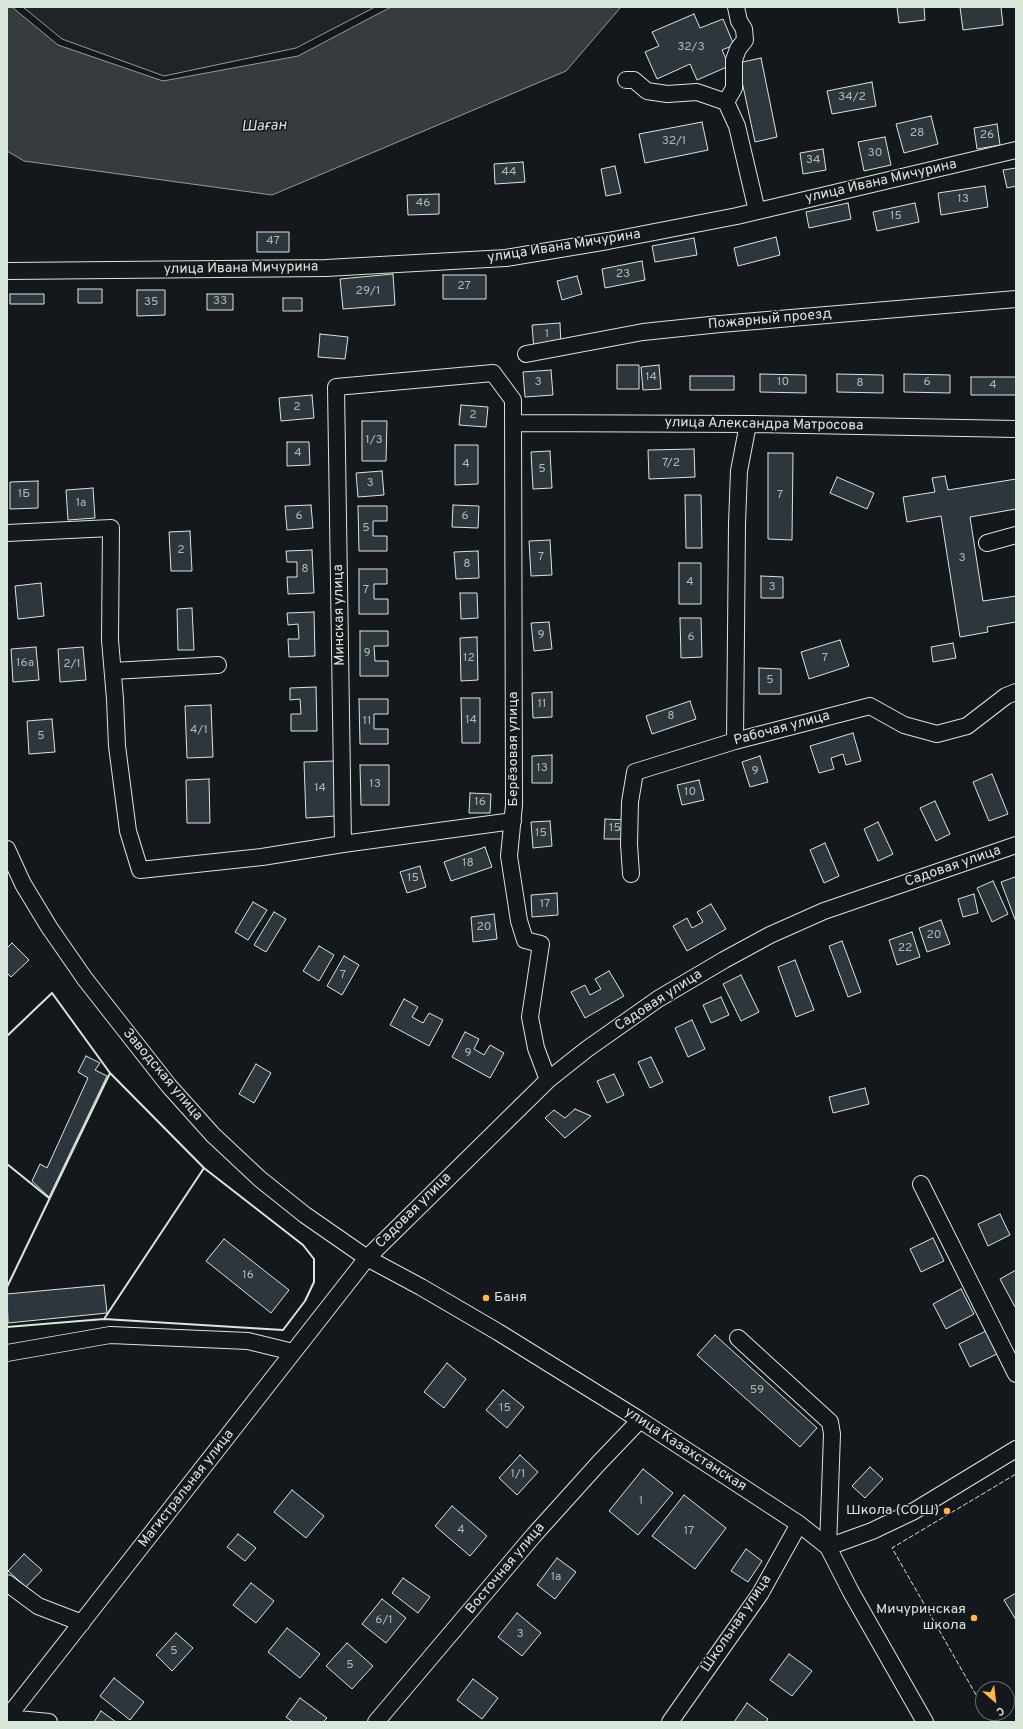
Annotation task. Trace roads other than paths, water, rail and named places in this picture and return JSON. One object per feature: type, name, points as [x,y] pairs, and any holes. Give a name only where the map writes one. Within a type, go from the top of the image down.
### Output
[{"type":"street","points":[[726,102],[734,88],[734,60],[738,49],[745,40],[744,29],[739,21],[736,7]]},
{"type":"street","points":[[626,80],[634,80],[647,91],[667,94],[697,92],[726,102],[737,126],[757,211]]},
{"type":"street","name":"улица Ивана Мичурина","points":[[7,271],[326,268],[506,258],[608,241],[757,211],[1016,150]]},
{"type":"street","name":"Пожарный проезд","points":[[526,354],[651,332],[736,322],[1016,300]]},
{"type":"street","name":"Минская улица","points":[[343,844],[336,387],[493,373],[513,400]]},
{"type":"street","name":"Берёзовая улица","points":[[513,400],[513,820],[509,856],[519,921],[525,940],[541,944],[530,1017],[536,1048],[548,1080]]},
{"type":"street","name":"улица Александра Матросова","points":[[513,423],[748,424],[1016,429]]},
{"type":"street","points":[[734,741],[739,471],[748,424]]},
{"type":"street","points":[[7,534],[111,528],[110,640],[117,746],[128,831],[140,870],[262,857],[513,820]]},
{"type":"street","points":[[987,543],[1016,535]]},
{"type":"street","points":[[113,671],[218,664]]},
{"type":"street","name":"Рабочая улица","points":[[631,874],[629,844],[630,809],[635,772],[734,741],[870,706],[904,725],[937,734],[967,726],[1006,696],[1016,692]]},
{"type":"street","name":"Садовая улица","points":[[367,1258],[548,1080],[587,1049],[658,999],[770,935],[824,911],[1016,845]]},
{"type":"street","name":"Заводская улица","points":[[7,849],[23,884],[49,928],[117,1022],[169,1086],[212,1135],[260,1179],[305,1215],[367,1258]]},
{"type":"street","points":[[921,1184],[1016,1374]]},
{"type":"street","name":"Магистральная улица","points":[[7,1718],[367,1258]]},
{"type":"street","name":"улица Казахстанская","points":[[367,1258],[421,1287],[498,1332],[640,1420],[799,1524],[828,1547],[851,1592],[925,1722]]},
{"type":"street","points":[[7,1354],[110,1335],[248,1341],[294,1352]]},
{"type":"street","points":[[738,1338],[830,1422],[832,1434],[828,1547],[872,1530],[914,1511],[1016,1449]]},
{"type":"street","name":"Восточная улица","points":[[376,1722],[540,1529],[598,1464],[640,1420]]},
{"type":"street","name":"Школьная улица","points":[[670,1722],[760,1594],[799,1524]]},
{"type":"street","points":[[7,1584],[38,1606],[82,1623]]},
{"type":"street","points":[[7,1718],[49,1722]]},
{"type":"water","name":"Шаған","points":[[7,7],[12,7],[58,45],[163,81],[298,56],[391,7],[621,7],[566,71],[272,195],[24,161],[7,151]]},
{"type":"place","name":"Баня","points":[[486,1298]]},
{"type":"place","name":"Школа (СОШ)","points":[[947,1511]]},
{"type":"place","name":"Мичуринская школа","points":[[974,1618]]}]
